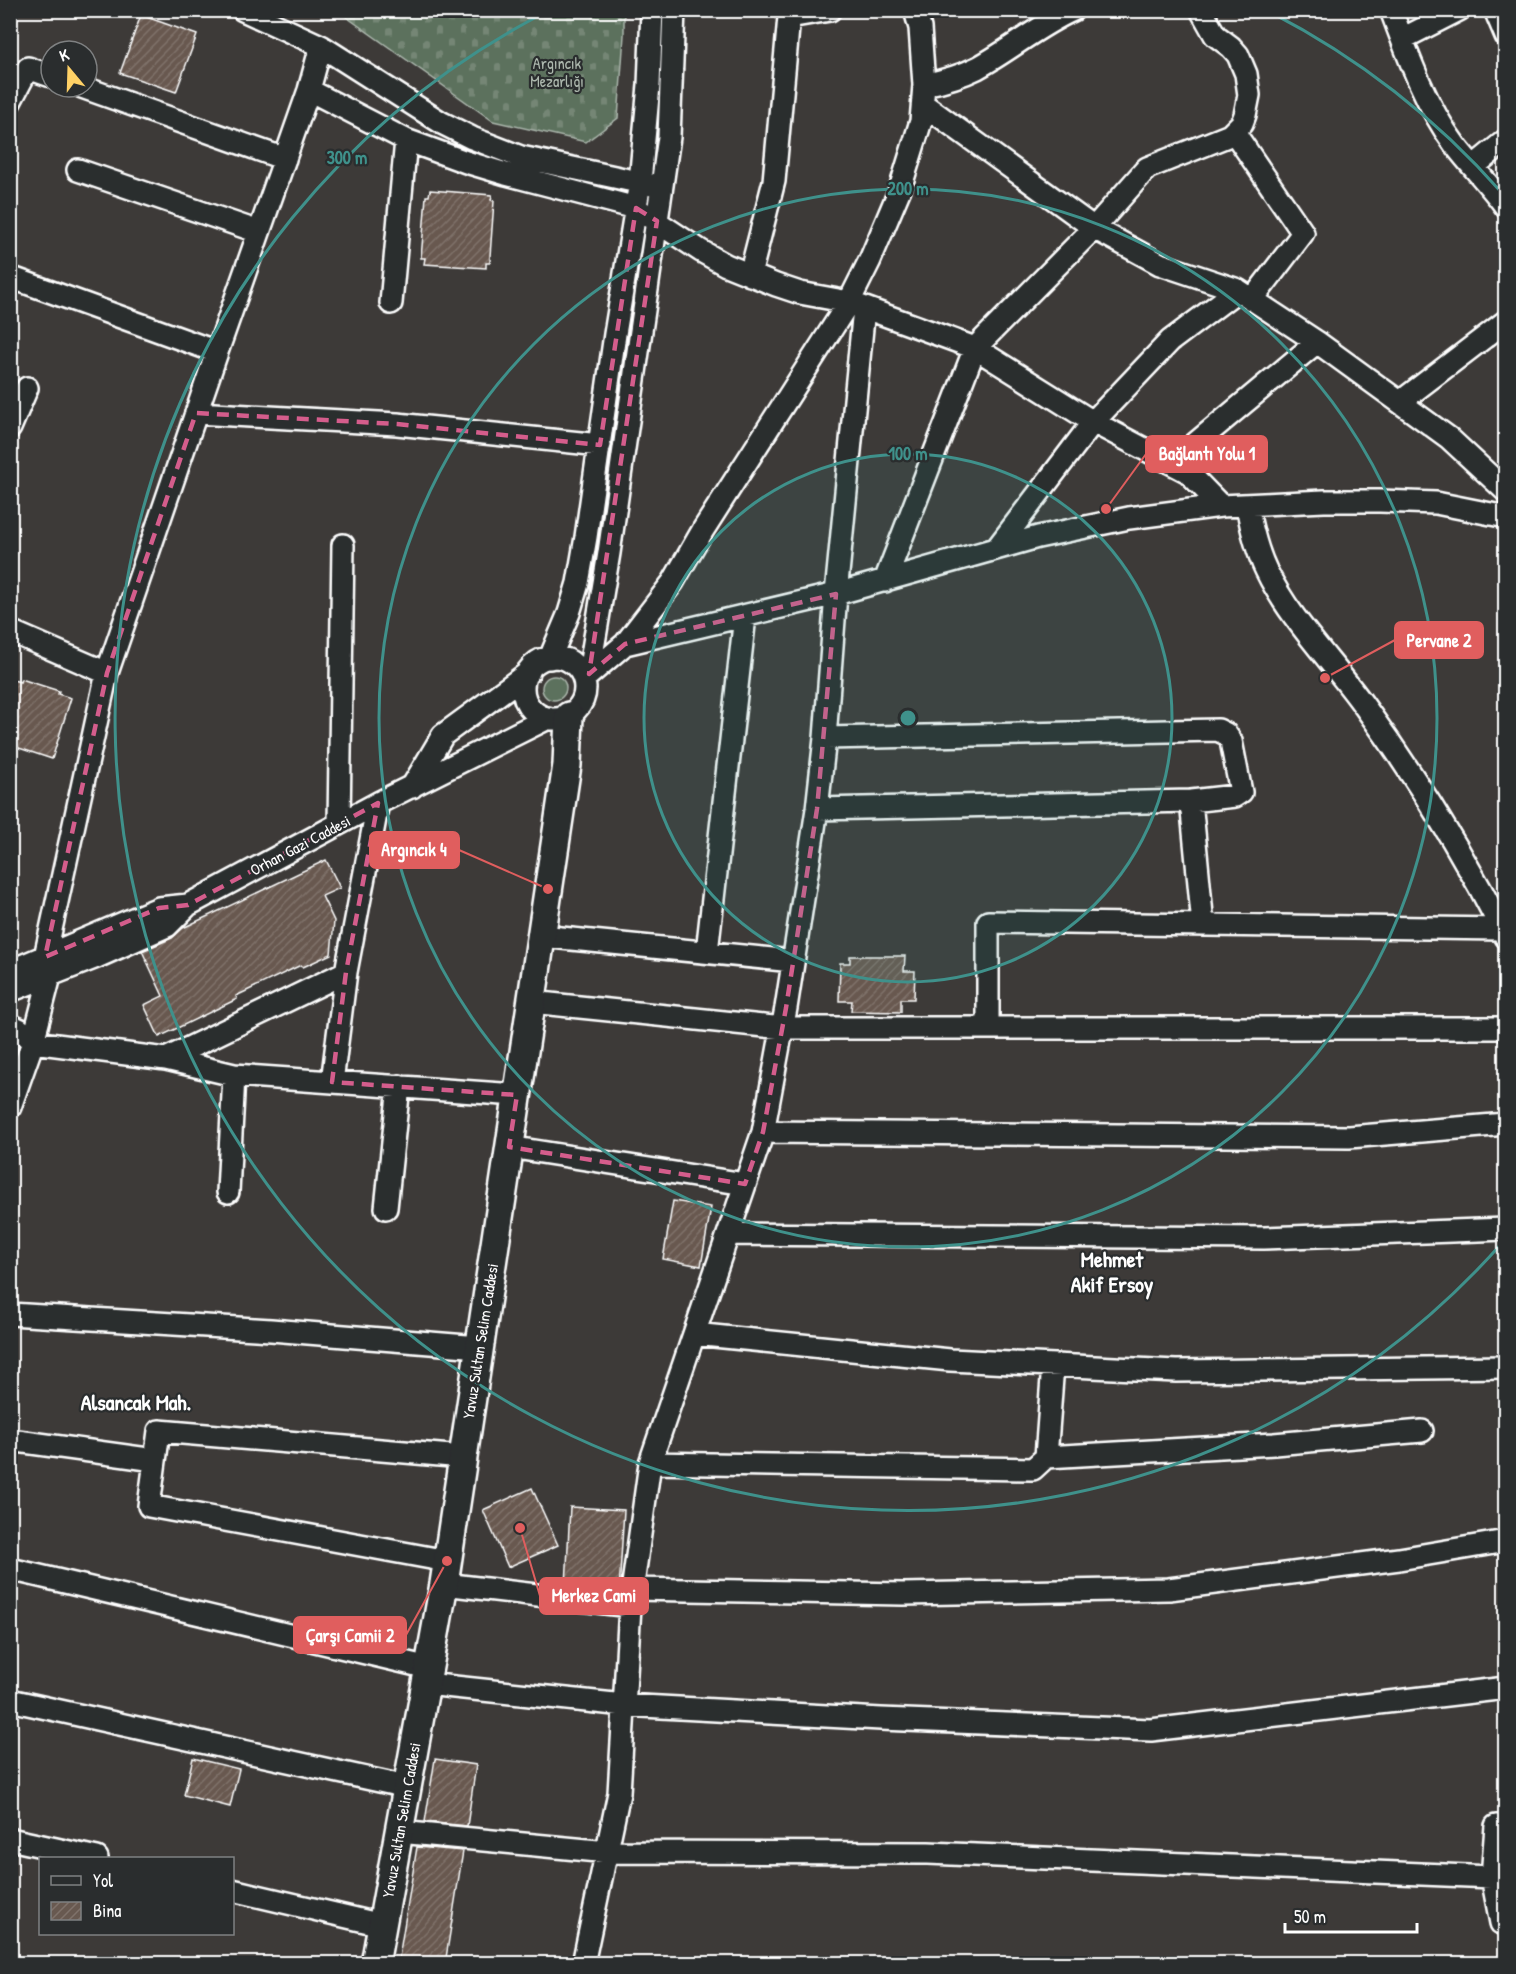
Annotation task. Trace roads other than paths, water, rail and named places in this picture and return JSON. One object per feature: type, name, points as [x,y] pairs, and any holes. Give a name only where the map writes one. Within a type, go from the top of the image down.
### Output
[{"type":"main road","name":"Yavuz Sultan Selim Caddesi","points":[[375,1964],[445,1573],[567,765],[558,717]]},
{"type":"street","points":[[243,10],[275,17],[442,123],[472,138],[521,157],[662,188]]},
{"type":"street","points":[[550,658],[569,614],[578,583],[600,445],[615,334],[640,182],[649,85],[652,10]]},
{"type":"street","points":[[583,677],[591,661],[609,553],[669,137],[674,10]]},
{"type":"street","points":[[750,275],[774,181],[789,14],[830,10]]},
{"type":"street","points":[[583,1964],[619,1793],[631,1597],[650,1463],[763,1132],[783,1028],[817,808],[825,738],[856,305],[870,260],[896,200],[921,121],[924,94],[920,28],[915,10]]},
{"type":"street","points":[[924,94],[953,77],[978,68],[1048,23],[1073,10]]},
{"type":"street","points":[[885,581],[975,348],[1094,228],[1148,168],[1230,135],[1242,123],[1249,95],[1246,74],[1238,55],[1215,35],[1201,10]]},
{"type":"street","points":[[1391,10],[1402,39],[1442,124],[1506,207]]},
{"type":"street","points":[[1402,39],[1459,10]]},
{"type":"street","points":[[1495,10],[1506,36]]},
{"type":"street","points":[[10,1107],[33,1042],[107,673],[309,90],[321,46]]},
{"type":"street","points":[[10,102],[19,63],[39,71]]},
{"type":"street","points":[[309,90],[406,140],[506,174],[636,208],[701,251],[750,275],[800,293],[856,305],[975,348],[1093,422],[1188,472],[1221,506]]},
{"type":"street","points":[[99,93],[285,159]]},
{"type":"street","points":[[924,94],[1094,228],[1160,264],[1245,295],[1317,342],[1449,438],[1506,491]]},
{"type":"street","points":[[997,548],[1093,422],[1170,341],[1245,295],[1303,233],[1234,132]]},
{"type":"street","points":[[391,303],[406,140]]},
{"type":"street","points":[[1473,167],[1506,140]]},
{"type":"street","points":[[78,170],[259,232]]},
{"type":"street","points":[[10,277],[217,352]]},
{"type":"street","points":[[583,677],[625,644],[673,582],[703,530],[856,305]]},
{"type":"street","points":[[1400,402],[1506,321]]},
{"type":"street","points":[[1172,464],[1317,342]]},
{"type":"street","points":[[10,428],[27,388]]},
{"type":"street","points":[[196,413],[397,424],[600,445]]},
{"type":"street","points":[[625,644],[836,594],[1083,526],[1129,518],[1221,506],[1324,501],[1436,503],[1506,517]]},
{"type":"street","points":[[1247,505],[1257,548],[1275,586],[1397,753],[1461,855],[1504,933]]},
{"type":"street","points":[[339,824],[343,545]]},
{"type":"street","points":[[707,952],[745,616]]},
{"type":"street","points":[[10,632],[107,673]]},
{"type":"street","points":[[412,787],[443,735],[536,664],[550,658],[561,658],[571,663],[583,677],[585,690],[583,700],[577,709],[558,717],[534,711],[525,698],[524,687],[528,672]]},
{"type":"street","name":"Orhan Gazi Caddesi","points":[[10,991],[47,966],[159,908],[188,905],[378,803],[558,717]]},
{"type":"street","points":[[817,808],[1191,801],[1235,796],[1241,792],[1231,741],[1218,729],[825,738]]},
{"type":"street","points":[[1191,801],[1203,925]]},
{"type":"street","points":[[332,1082],[346,972],[378,803]]},
{"type":"street","points":[[988,1028],[988,922],[1504,933]]},
{"type":"street","points":[[541,936],[793,961]]},
{"type":"street","name":"Orhan Gazi Caddesi","points":[[10,971],[47,966]]},
{"type":"street","points":[[166,1059],[346,972]]},
{"type":"street","points":[[531,1002],[783,1028],[1506,1028]]},
{"type":"street","points":[[10,1025],[19,1029],[33,1042],[166,1059],[234,1075],[517,1095]]},
{"type":"street","points":[[228,1192],[234,1075]]},
{"type":"street","points":[[386,1208],[399,1086]]},
{"type":"street","points":[[763,1132],[1349,1137],[1506,1124]]},
{"type":"street","points":[[509,1147],[745,1184]]},
{"type":"street","points":[[729,1234],[1264,1238],[1506,1229]]},
{"type":"street","points":[[10,1314],[271,1330],[479,1347]]},
{"type":"street","points":[[694,1334],[950,1360],[1176,1371],[1506,1367]]},
{"type":"street","points":[[1046,1457],[1053,1365]]},
{"type":"street","points":[[463,1457],[159,1431],[149,1506],[445,1573],[631,1597],[1169,1589],[1399,1559],[1506,1541]]},
{"type":"street","points":[[650,1463],[1033,1469],[1046,1457],[1274,1444],[1422,1431]]},
{"type":"street","points":[[10,1440],[155,1460]]},
{"type":"street","points":[[10,1569],[427,1676],[624,1705],[880,1719],[1151,1730],[1506,1688]]},
{"type":"street","points":[[10,1700],[407,1787]]},
{"type":"street","points":[[1506,1826],[1496,1826],[1492,1877],[1502,1923],[1506,1924]]},
{"type":"street","points":[[399,1832],[608,1852],[928,1853],[1492,1877]]},
{"type":"street","points":[[10,1839],[92,1857]]},
{"type":"street","points":[[234,1890],[382,1924]]},
{"type":"place","name":"Bağlantı Yolu 1","points":[[1106,509]]},
{"type":"place","name":"Pervane 2","points":[[1325,678]]},
{"type":"place","name":"Argıncık 4","points":[[548,889]]},
{"type":"place","name":"Merkez Cami","points":[[520,1528]]},
{"type":"place","name":"Çarşı Camii 2","points":[[447,1561]]},
{"type":"district","name":"Mehmet Akif Ersoy","points":[[1112,1272]]},
{"type":"district","name":"Alsancak Mah.","points":[[136,1402]]},
{"type":"park label","name":"Argıncık Mezarlığı","points":[[557,72]]}]
